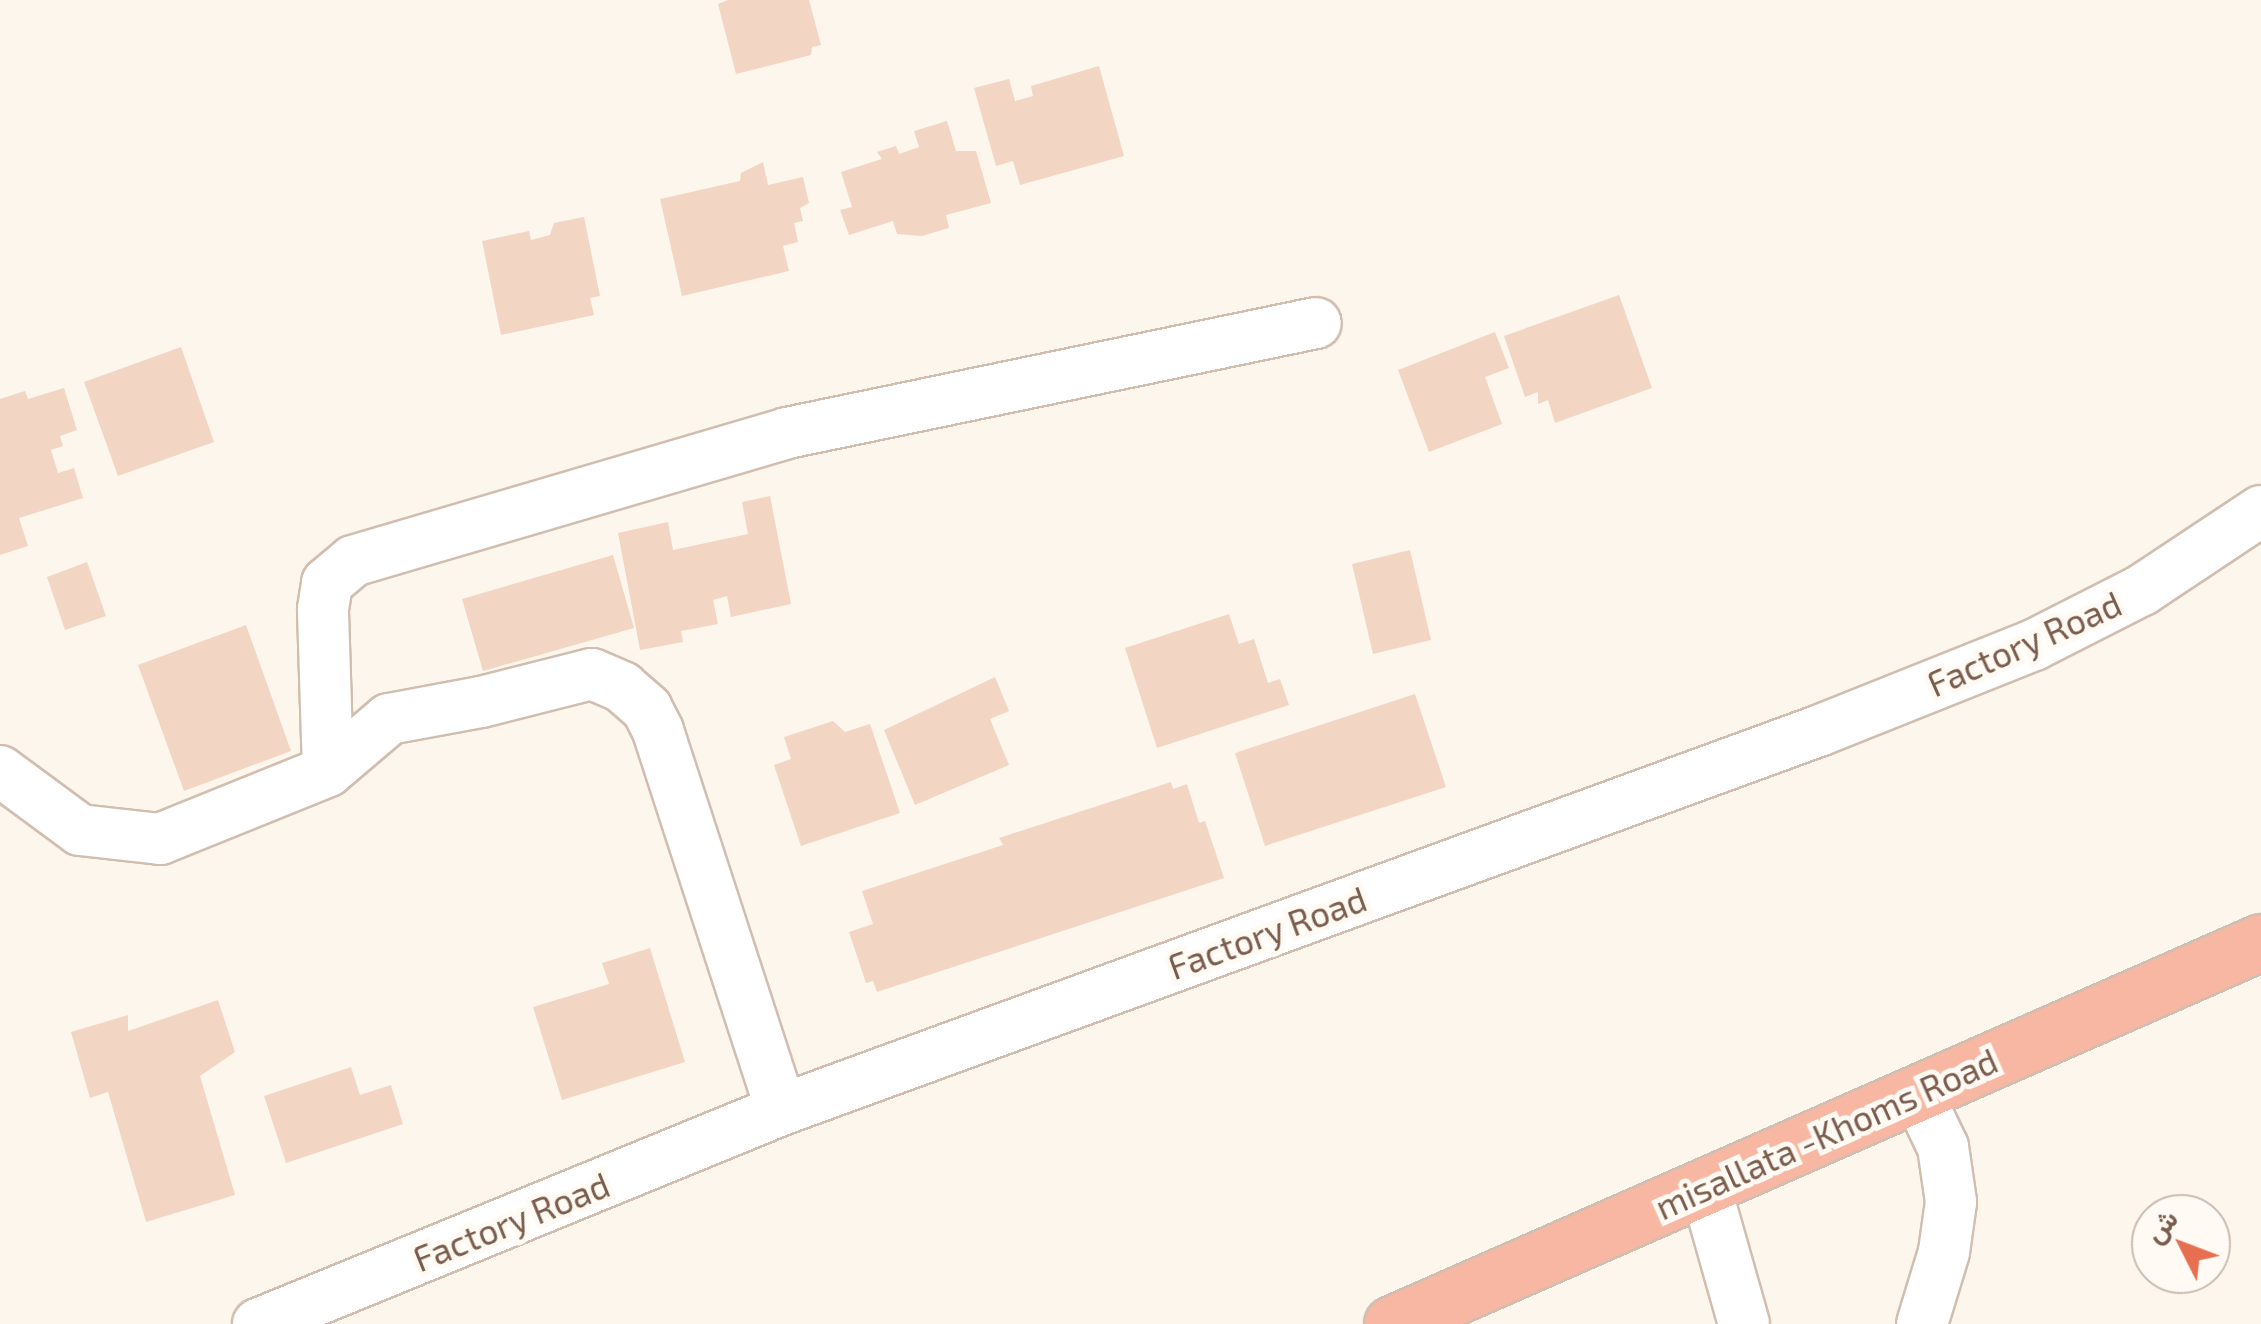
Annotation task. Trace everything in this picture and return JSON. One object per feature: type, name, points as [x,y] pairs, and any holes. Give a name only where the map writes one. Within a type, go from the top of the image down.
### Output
[{"type":"highway","name":"misallata -Khoms Road","points":[[1392,1324],[2261,942]]},
{"type":"street","points":[[328,771],[323,609],[327,583],[353,562],[787,433],[1316,323]]},
{"type":"street","name":"Factory Road","points":[[258,1324],[781,1110],[1803,737],[2034,645],[2142,590],[2261,511]]},
{"type":"street","points":[[0,771],[80,830],[160,840],[328,771],[390,719],[482,702],[592,674],[622,687],[647,709],[658,731],[781,1110]]},
{"type":"street","points":[[1918,1093],[1943,1147],[1951,1202],[1944,1252],[1922,1324]]},
{"type":"street","points":[[1705,1186],[1744,1324]]},
{"type":"building","points":[[728,0],[809,0],[821,45],[812,47],[811,55],[736,74],[718,4]]},
{"type":"building","points":[[1099,66],[1124,156],[1020,185],[1013,161],[996,166],[974,88],[1009,79],[1015,101],[1033,96],[1031,86]]},
{"type":"building","points":[[947,121],[956,151],[976,151],[991,203],[946,215],[949,228],[922,236],[897,234],[893,221],[849,235],[840,210],[852,207],[841,172],[882,159],[877,152],[896,146],[899,154],[919,147],[914,131]]},
{"type":"building","points":[[763,162],[768,185],[803,177],[809,203],[800,208],[803,221],[794,223],[798,242],[783,246],[789,271],[682,296],[660,199],[740,181],[741,173]]},
{"type":"building","points":[[584,217],[600,296],[590,298],[594,315],[501,335],[482,241],[529,231],[531,240],[550,235],[554,223]]},
{"type":"building","points":[[1619,295],[1652,388],[1555,423],[1548,400],[1538,404],[1538,392],[1525,397],[1504,336]]},
{"type":"building","points":[[1495,332],[1509,368],[1485,377],[1502,424],[1429,452],[1398,370]]},
{"type":"building","points":[[181,347],[214,442],[118,476],[84,382]]},
{"type":"building","points":[[64,388],[77,430],[60,436],[63,446],[51,450],[58,473],[74,468],[83,498],[19,518],[28,546],[0,555],[0,399],[25,391],[28,399]]},
{"type":"building","points":[[770,496],[791,604],[731,617],[727,596],[713,600],[718,624],[681,631],[683,642],[640,650],[618,533],[668,522],[673,550],[748,534],[742,502]]},
{"type":"building","points":[[1410,550],[1431,640],[1373,654],[1352,564]]},
{"type":"building","points":[[613,555],[634,628],[483,671],[462,599]]},
{"type":"building","points":[[87,562],[106,616],[65,630],[47,577]]},
{"type":"building","points":[[1229,614],[1239,644],[1254,639],[1268,683],[1280,679],[1289,705],[1157,748],[1125,648]]},
{"type":"building","points":[[246,625],[291,751],[184,791],[138,665]]},
{"type":"building","points":[[995,677],[1009,711],[990,719],[1009,765],[915,805],[884,730]]},
{"type":"building","points":[[1415,694],[1446,787],[1265,846],[1235,753]]},
{"type":"building","points":[[833,721],[845,732],[870,724],[900,813],[801,846],[774,765],[791,759],[784,737]]},
{"type":"building","points":[[1171,782],[1173,789],[1187,784],[1199,823],[1205,821],[1224,878],[877,992],[873,981],[866,983],[849,932],[873,924],[862,891],[1003,845],[999,838]]},
{"type":"building","points":[[650,948],[685,1062],[562,1100],[533,1007],[609,984],[602,963]]},
{"type":"building","points":[[218,1000],[235,1052],[200,1076],[235,1195],[146,1222],[108,1092],[90,1098],[71,1032],[128,1015],[128,1031]]},
{"type":"building","points":[[351,1067],[360,1095],[391,1085],[403,1124],[286,1163],[264,1096]]}]
